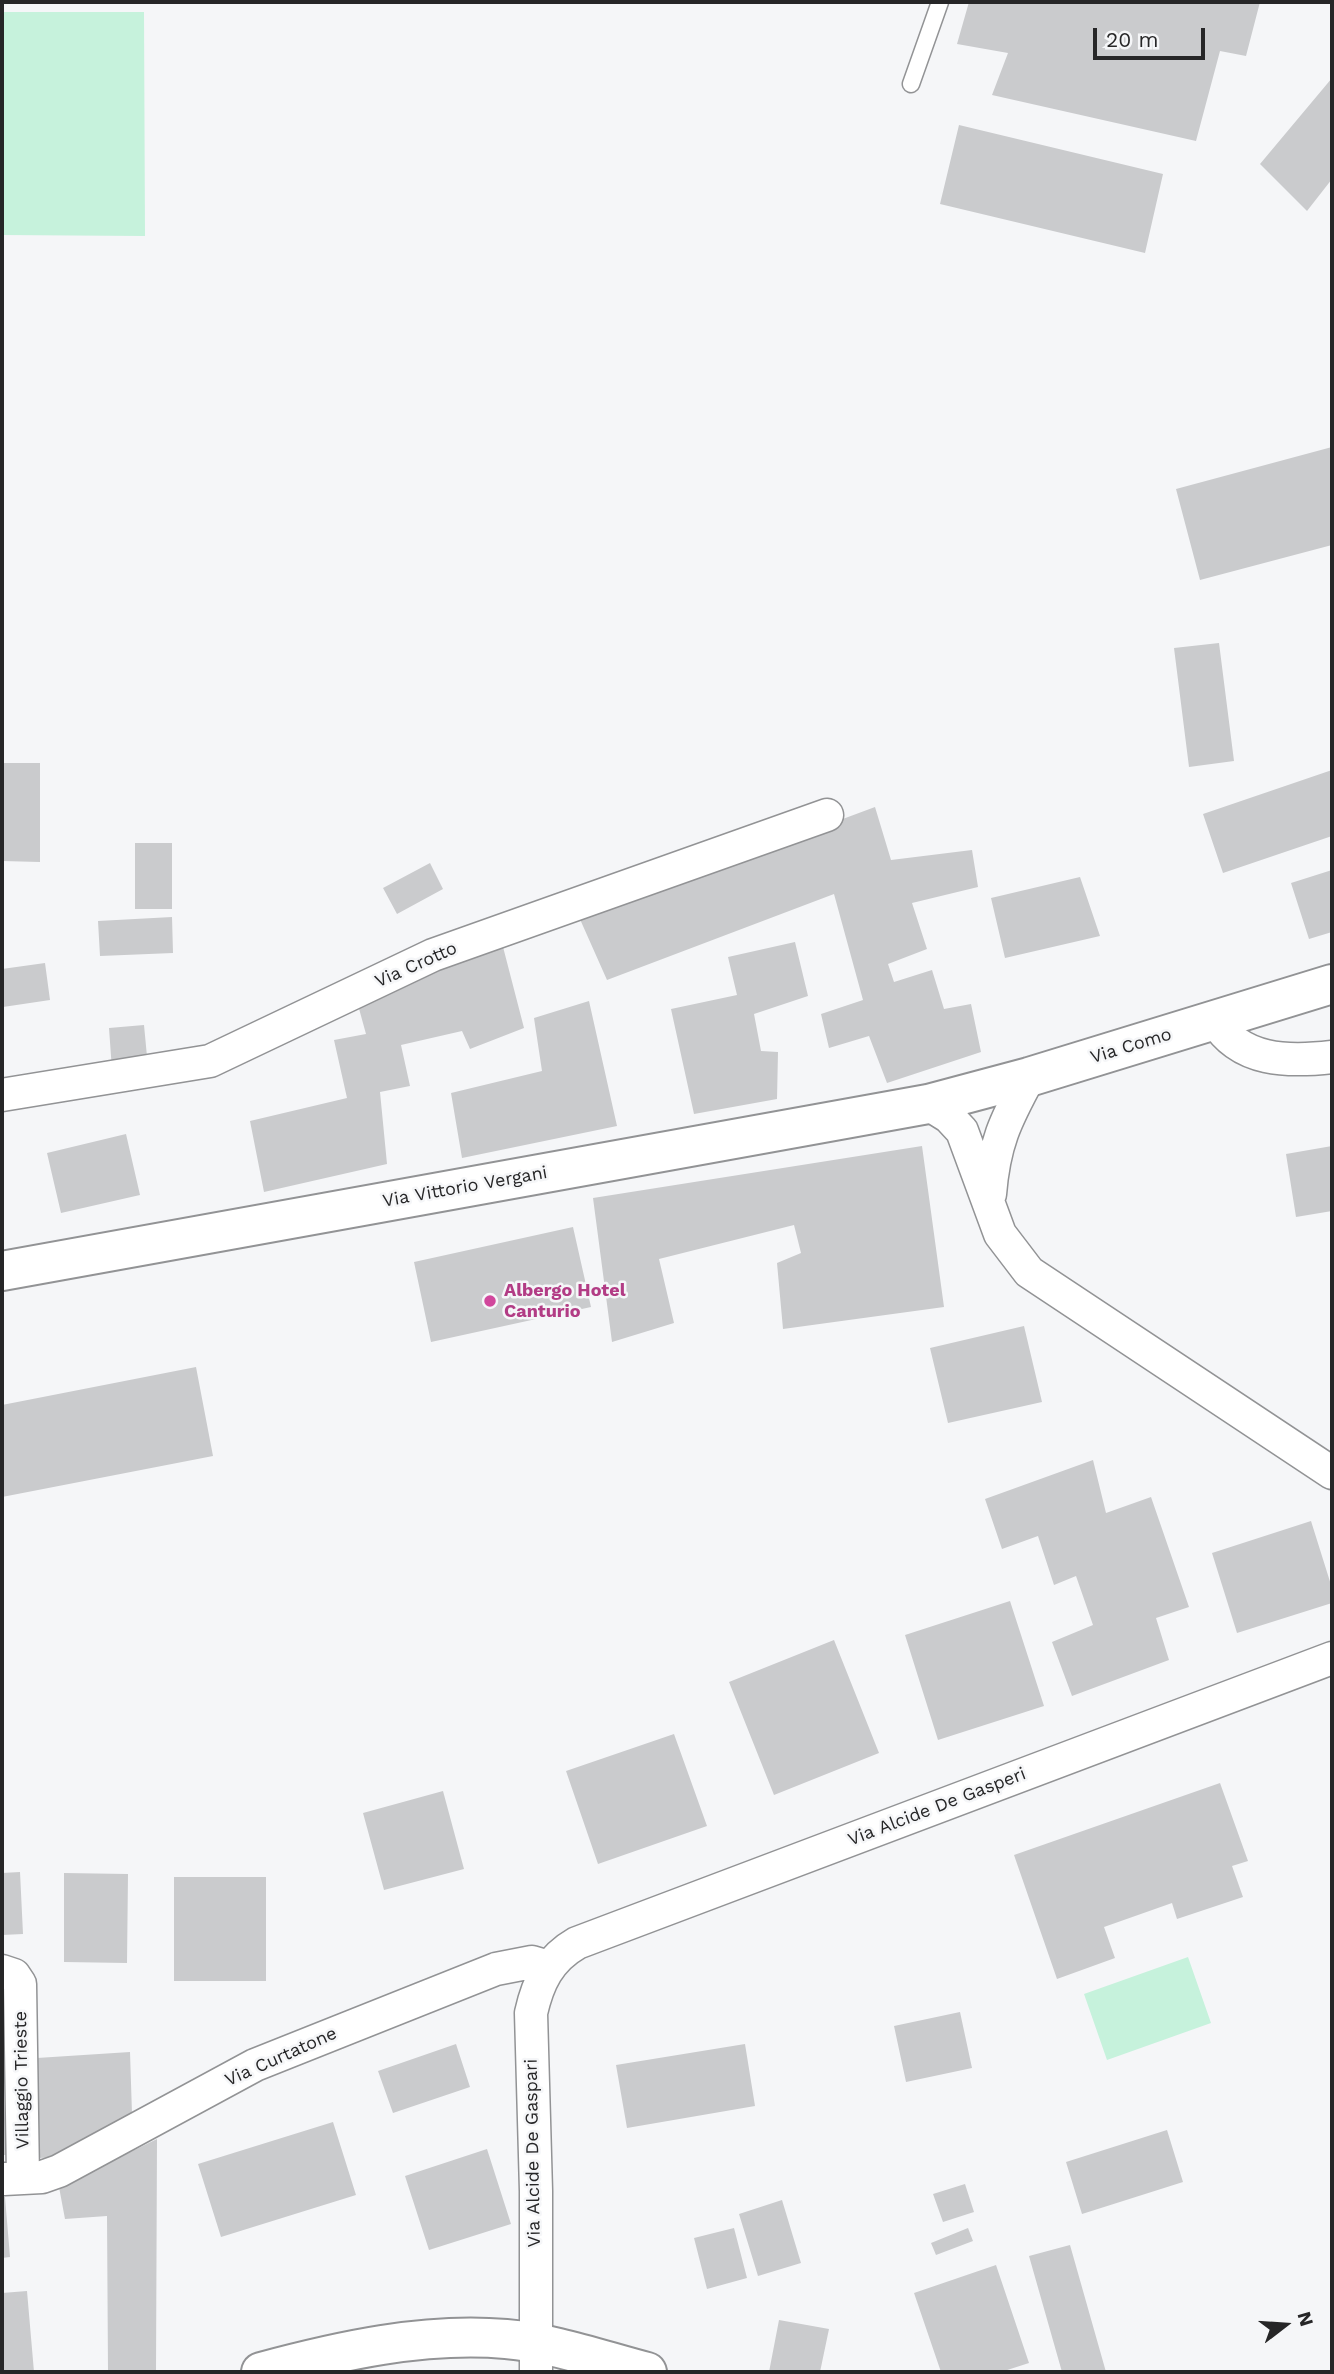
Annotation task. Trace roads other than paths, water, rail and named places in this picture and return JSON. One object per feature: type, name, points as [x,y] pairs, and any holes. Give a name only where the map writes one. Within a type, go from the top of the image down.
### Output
[{"type":"street","name":"Via Crotto","points":[[2,1096],[211,1061],[433,955],[827,815]]},
{"type":"street","name":"Via Como","points":[[928,1104],[1029,1077],[1332,984]]},
{"type":"street","points":[[1215,1020],[1223,1034],[1240,1047],[1262,1056],[1299,1060],[1332,1057]]},
{"type":"street","points":[[989,1202],[992,1164],[1003,1124],[1029,1077]]},
{"type":"street","points":[[928,1104],[949,1117],[962,1131],[1000,1234],[1028,1272],[1332,1473]]},
{"type":"street","name":"Via Vittorio Vergani","points":[[2,1271],[928,1104]]},
{"type":"street","name":"Via Alcide De Gasperi","points":[[549,1966],[561,1952],[577,1942],[1332,1658]]},
{"type":"street","name":"Via Curtatone","points":[[13,2179],[42,2177],[59,2171],[255,2065],[496,1969],[532,1962],[549,1966]]},
{"type":"street","name":"Via Alcide De Gaspari","points":[[535,2358],[536,2191],[530,2013],[536,1990],[549,1966]]},
{"type":"street","name":"Villaggio Trieste","points":[[2,1971],[14,1975],[20,1984],[13,2179]]},
{"type":"street","points":[[261,2372],[353,2351],[432,2339],[505,2339],[535,2358],[647,2372]]},
{"type":"lane","points":[[911,84],[940,2]]},
{"type":"place","name":"Albergo Hotel Canturio","points":[[490,1301]]}]
